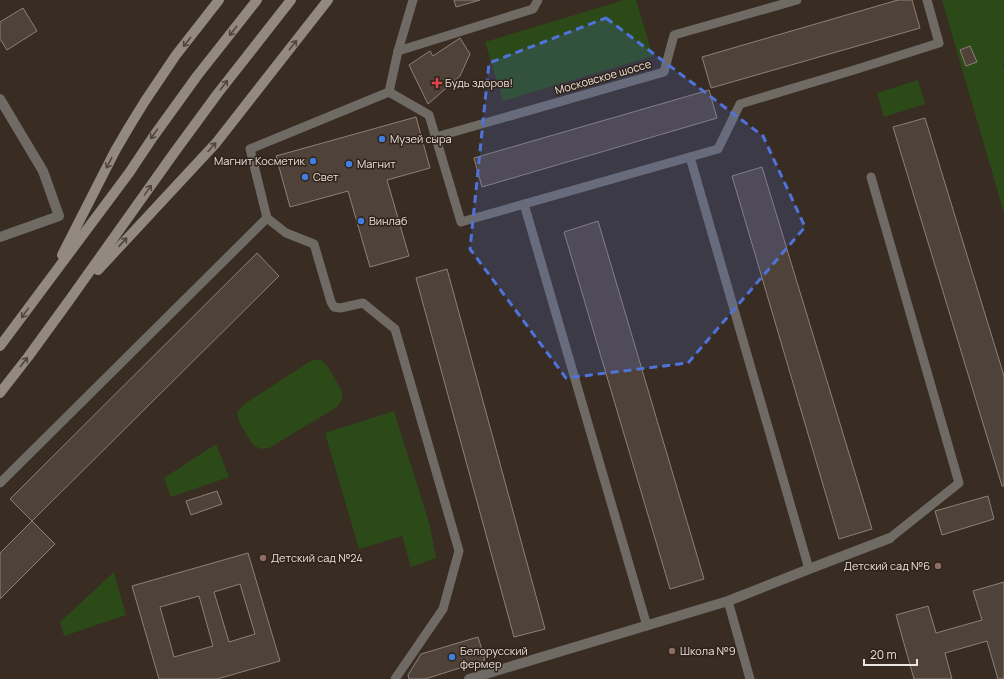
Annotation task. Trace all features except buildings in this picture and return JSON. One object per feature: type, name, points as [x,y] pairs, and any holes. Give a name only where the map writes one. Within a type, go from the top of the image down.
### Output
[{"type":"main road","points":[[48,281],[129,127],[176,55],[219,0]]},
{"type":"main road","points":[[0,346],[129,173],[152,137],[197,76],[257,0]]},
{"type":"main road","points":[[0,393],[68,302],[218,92],[291,0]]},
{"type":"main road","points":[[68,302],[216,143],[328,0]]},
{"type":"street","points":[[0,99],[43,171],[59,216],[0,237]]},
{"type":"street","points":[[469,679],[728,602],[808,569],[890,538]]},
{"type":"lane","points":[[388,92],[413,0]]},
{"type":"lane","points":[[398,51],[533,9],[538,0]]},
{"type":"lane","name":"Московское шоссе","points":[[436,137],[664,72],[674,35],[797,0]]},
{"type":"lane","points":[[388,92],[429,115],[461,222],[718,149],[740,104],[854,70],[940,42],[927,0]]},
{"type":"lane","points":[[388,92],[250,149],[267,218],[286,233],[314,244],[331,302],[334,307],[340,308],[363,303],[395,329],[460,551],[443,609],[395,679]]},
{"type":"lane","points":[[690,157],[808,569]]},
{"type":"lane","points":[[871,177],[959,483],[890,538]]},
{"type":"lane","points":[[524,204],[647,626]]},
{"type":"lane","points":[[0,483],[267,218]]},
{"type":"lane","points":[[728,602],[750,679]]},
{"type":"highlighted area","points":[[606,18],[763,136],[805,227],[688,363],[566,378],[470,249],[489,63]]},
{"type":"green space","points":[[624,0],[636,0],[653,56],[503,101],[485,42]]},
{"type":"green space","points":[[942,0],[1004,0],[1004,64],[1002,63],[1004,68],[1004,213]]},
{"type":"green space","points":[[918,80],[925,104],[884,117],[877,93]]},
{"type":"green space","points":[[312,360],[321,360],[327,365],[342,391],[342,399],[337,407],[269,448],[261,449],[253,445],[239,422],[237,413],[243,405]]},
{"type":"green space","points":[[394,411],[430,526],[436,558],[411,567],[402,536],[359,549],[325,433]]},
{"type":"green space","points":[[216,444],[229,477],[171,497],[164,478]]},
{"type":"green space","points":[[114,572],[126,615],[64,636],[60,622]]},
{"type":"place","name":"Будь здоров!","points":[[437,83]]},
{"type":"place","name":"Музей сыра","points":[[382,139]]},
{"type":"place","name":"Магнит Косметик","points":[[313,161]]},
{"type":"place","name":"Магнит","points":[[349,164]]},
{"type":"place","name":"Свет","points":[[305,177]]},
{"type":"place","name":"Винлаб","points":[[361,221]]},
{"type":"place","name":"Детский сад №24","points":[[263,558]]},
{"type":"place","name":"Детский сад №6","points":[[938,566]]},
{"type":"place","name":"Школа №9","points":[[672,651]]},
{"type":"place","name":"Белорусский фермер","points":[[452,657]]}]
